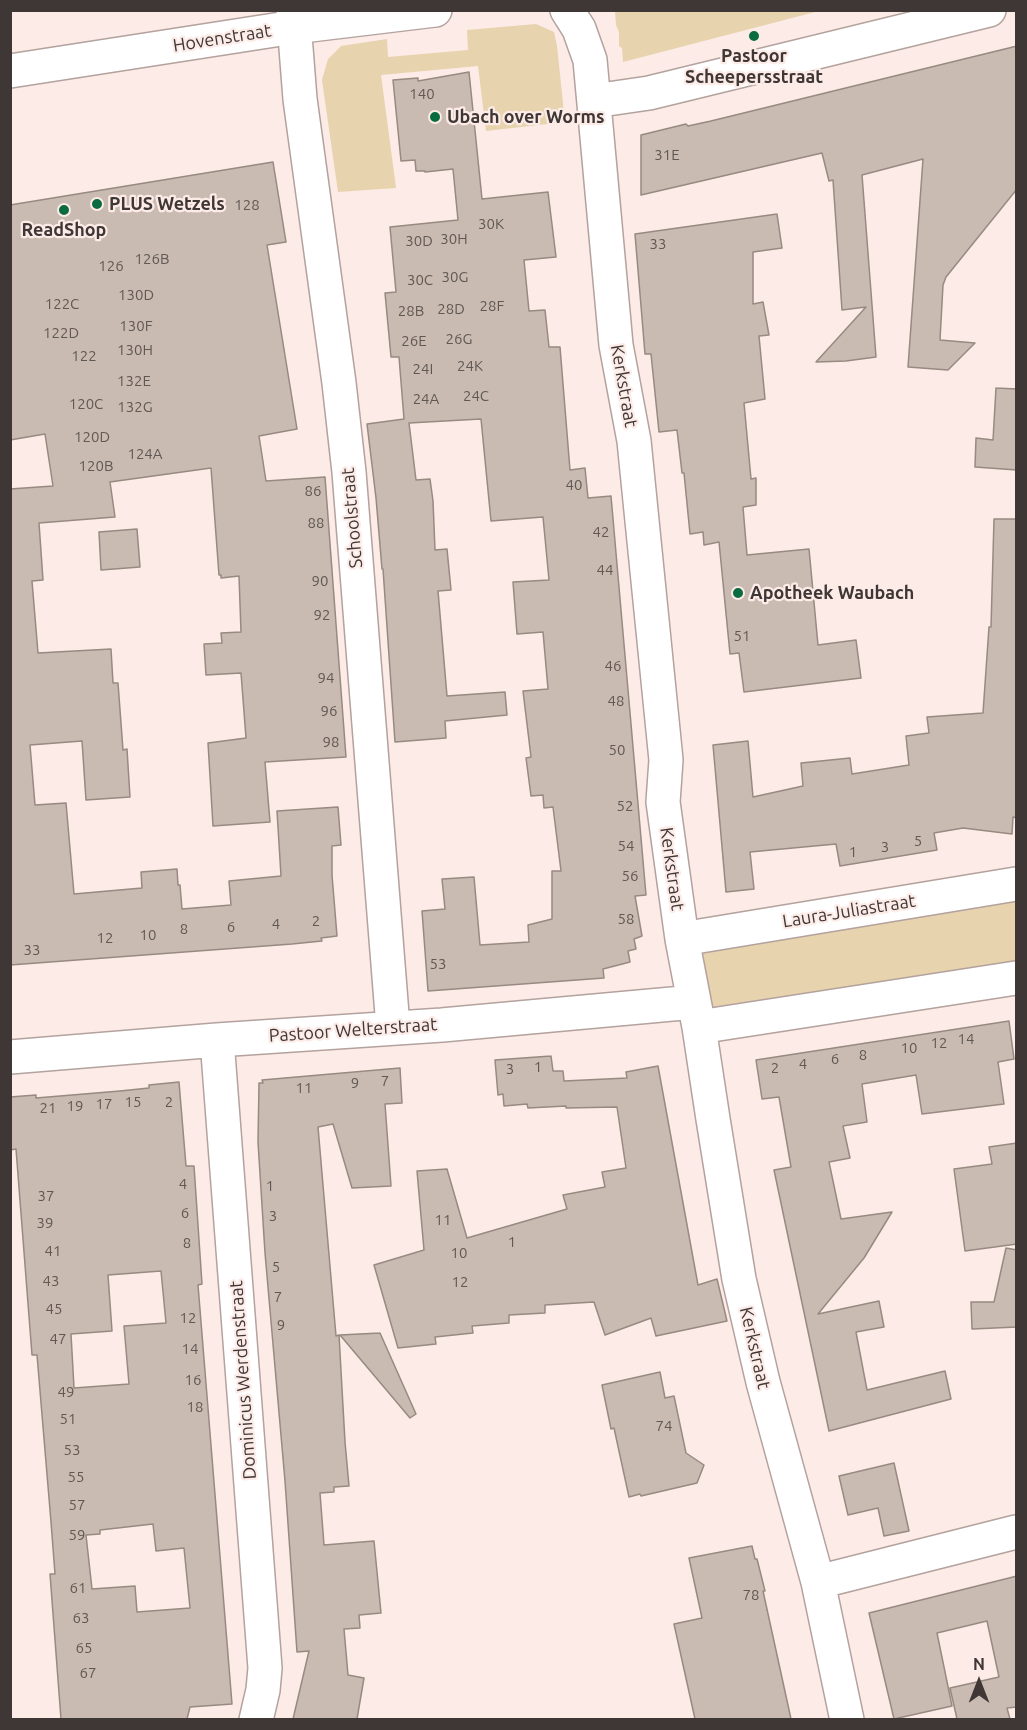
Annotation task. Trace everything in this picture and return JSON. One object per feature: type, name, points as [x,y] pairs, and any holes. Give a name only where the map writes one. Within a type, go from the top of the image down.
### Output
[{"type":"street","name":"Hovenstraat","points":[[10,71],[293,19],[435,10]]},
{"type":"street","name":"Kerkstraat","points":[[567,10],[579,29],[590,60],[616,345],[634,441],[666,760],[663,802],[682,939],[697,1014],[739,1279],[763,1382],[818,1582],[848,1719]]},
{"type":"street","points":[[594,101],[649,93],[989,10]]},
{"type":"street","name":"Schoolstraat","points":[[293,19],[300,99],[349,472],[393,1027]]},
{"type":"street","name":"Laura-Juliastraat","points":[[682,939],[1017,884]]},
{"type":"street","points":[[697,1014],[1017,978]]},
{"type":"street","name":"Pastoor Welterstraat","points":[[10,1057],[393,1027],[697,1014]]},
{"type":"street","name":"Dominicus Werdenstraat","points":[[217,1040],[266,1668],[256,1719]]},
{"type":"street","points":[[818,1582],[1017,1532]]},
{"type":"shaded area","points":[[615,10],[819,11],[623,62]]},
{"type":"shaded area","points":[[536,24],[554,32],[565,122],[486,131],[478,66],[381,75],[396,188],[338,192],[322,80],[328,59],[341,46],[387,39],[388,57],[468,50],[467,30]]},
{"type":"shaded area","points":[[1016,894],[1016,966],[772,1004],[710,1009],[699,954],[703,948]]},
{"type":"building","points":[[1017,46],[1017,189],[946,277],[943,285],[940,340],[975,343],[948,370],[908,367],[923,159],[862,175],[876,357],[846,361],[816,362],[866,307],[842,310],[833,180],[829,181],[822,153],[641,195],[641,135],[686,124],[688,126],[711,121]]},
{"type":"building","points":[[469,72],[482,199],[548,192],[556,257],[524,260],[529,311],[545,310],[549,347],[560,347],[570,470],[585,468],[588,498],[611,496],[646,895],[635,896],[642,936],[634,939],[636,949],[628,951],[630,962],[603,969],[604,978],[428,991],[422,911],[445,909],[442,879],[474,877],[480,945],[529,942],[528,925],[552,919],[552,871],[561,871],[553,807],[544,808],[543,795],[531,796],[526,758],[531,757],[523,691],[548,689],[543,632],[517,634],[513,582],[549,580],[543,517],[491,521],[481,419],[409,423],[416,480],[430,479],[435,550],[447,549],[451,590],[438,591],[447,696],[505,692],[507,715],[445,721],[446,738],[395,742],[383,569],[367,424],[404,419],[399,357],[391,357],[385,293],[396,292],[390,227],[458,220],[453,169],[416,171],[415,160],[401,161],[393,80],[418,78],[418,81]]},
{"type":"building","points":[[273,162],[286,242],[267,245],[297,429],[259,436],[266,481],[325,477],[346,757],[265,762],[270,822],[213,826],[208,743],[246,738],[241,673],[206,675],[204,644],[222,643],[221,633],[241,632],[239,576],[221,578],[219,575],[211,468],[110,482],[115,517],[39,523],[43,580],[32,581],[38,653],[111,649],[113,683],[118,683],[123,750],[127,749],[130,797],[86,800],[82,741],[30,745],[35,805],[66,803],[74,894],[142,888],[141,872],[177,869],[182,909],[231,905],[229,881],[281,876],[277,811],[338,807],[341,845],[332,846],[337,936],[321,938],[322,941],[292,944],[10,965],[10,489],[53,486],[45,434],[10,440],[10,205]]},
{"type":"building","points":[[777,214],[782,248],[753,252],[753,304],[763,302],[769,335],[759,336],[765,399],[744,403],[751,479],[756,478],[756,505],[743,507],[747,555],[809,549],[818,645],[856,640],[861,678],[744,692],[739,653],[730,654],[719,542],[704,545],[703,532],[690,534],[677,430],[659,432],[651,354],[645,354],[635,234]]},
{"type":"building","points":[[996,388],[1017,389],[1017,470],[975,467],[976,438],[993,440]]},
{"type":"building","points":[[994,519],[1017,519],[1017,818],[1013,817],[1012,834],[963,828],[934,833],[937,850],[840,866],[836,844],[750,852],[754,889],[726,892],[713,745],[748,741],[753,797],[803,786],[801,763],[850,758],[852,774],[909,765],[906,736],[929,733],[927,717],[983,713],[989,627],[991,627]]},
{"type":"building","points":[[137,529],[140,567],[101,570],[99,532]]},
{"type":"building","points":[[1009,1021],[1014,1059],[998,1062],[1004,1104],[922,1114],[916,1075],[862,1084],[867,1122],[843,1126],[850,1158],[829,1162],[841,1219],[892,1212],[864,1258],[818,1314],[879,1301],[884,1327],[856,1332],[867,1390],[945,1371],[951,1399],[829,1431],[774,1170],[791,1167],[779,1097],[762,1099],[756,1060]]},
{"type":"building","points":[[551,1056],[553,1071],[563,1071],[564,1081],[627,1078],[626,1072],[658,1066],[698,1285],[717,1279],[727,1321],[656,1336],[651,1318],[605,1335],[594,1302],[545,1305],[545,1313],[509,1315],[509,1323],[472,1326],[473,1333],[435,1337],[436,1344],[398,1348],[374,1265],[424,1250],[417,1171],[447,1169],[467,1238],[567,1209],[563,1195],[605,1187],[602,1172],[626,1168],[617,1107],[528,1108],[527,1104],[504,1106],[503,1094],[498,1095],[495,1060]]},
{"type":"building","points":[[400,1068],[402,1103],[385,1104],[391,1186],[352,1188],[333,1124],[318,1127],[336,1336],[339,1335],[349,1486],[334,1487],[334,1492],[320,1493],[324,1545],[374,1541],[381,1613],[359,1615],[360,1628],[344,1629],[348,1675],[364,1678],[357,1719],[293,1719],[309,1651],[297,1652],[265,1253],[258,1142],[259,1083],[263,1083],[262,1080]]},
{"type":"building","points":[[179,1082],[186,1166],[194,1166],[202,1284],[198,1285],[232,1704],[190,1707],[187,1719],[61,1719],[50,1574],[55,1574],[51,1522],[37,1355],[32,1355],[16,1149],[10,1150],[10,1097],[36,1095],[36,1098],[120,1091],[149,1088],[149,1085]],"holes":[[[161,1271],[166,1323],[124,1326],[129,1384],[74,1388],[71,1334],[112,1331],[108,1275]],[[153,1524],[156,1551],[184,1548],[190,1608],[137,1612],[135,1586],[92,1589],[86,1535],[100,1534],[100,1530]]]},
{"type":"building","points":[[1017,1143],[1017,1244],[965,1251],[954,1169],[992,1164],[989,1147]]},
{"type":"building","points":[[1006,1248],[1017,1250],[1017,1327],[972,1329],[971,1302],[994,1302]]},
{"type":"building","points":[[380,1333],[416,1414],[410,1418],[340,1335]]},
{"type":"building","points":[[660,1372],[665,1398],[674,1396],[686,1453],[704,1465],[697,1483],[629,1497],[602,1385]]},
{"type":"building","points":[[894,1463],[909,1531],[884,1536],[878,1508],[848,1515],[839,1476]]},
{"type":"building","points":[[752,1546],[765,1591],[763,1591],[791,1719],[695,1719],[674,1624],[702,1618],[689,1558]]},
{"type":"building","points":[[1017,1576],[1017,1707],[1007,1708],[1010,1719],[957,1719],[950,1688],[999,1677],[987,1621],[937,1633],[952,1706],[894,1719],[869,1613]]},
{"type":"place","name":"Pastoor Scheepersstraat","points":[[754,36]]},
{"type":"place","name":"Ubach over Worms","points":[[435,117]]},
{"type":"place","name":"PLUS Wetzels","points":[[97,204]]},
{"type":"place","name":"ReadShop","points":[[64,210]]},
{"type":"place","name":"Apotheek Waubach","points":[[738,593]]}]
